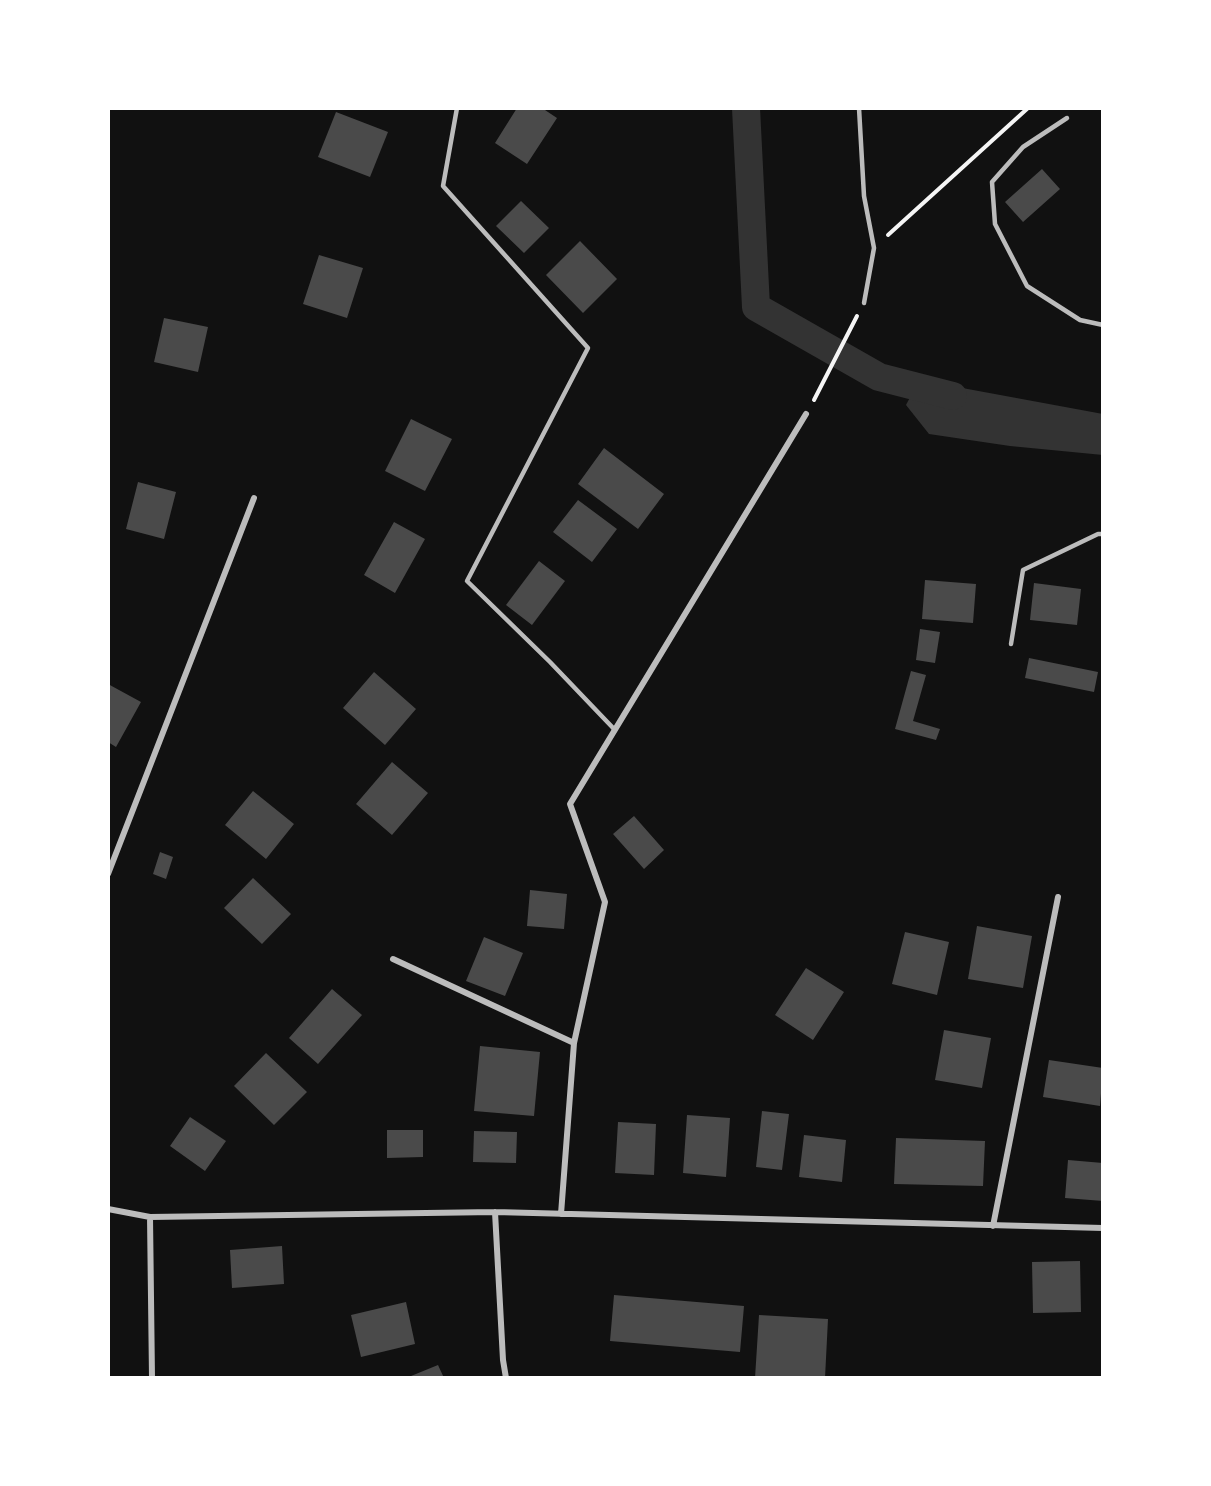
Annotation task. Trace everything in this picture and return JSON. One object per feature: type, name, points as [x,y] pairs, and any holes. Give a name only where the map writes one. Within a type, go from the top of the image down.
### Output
[{"type":"street","points":[[561,1214],[574,1043],[605,902],[570,804],[806,414]]},
{"type":"street","points":[[108,874],[254,498]]},
{"type":"street","points":[[993,1226],[1058,897]]},
{"type":"street","points":[[393,959],[574,1043]]},
{"type":"street","points":[[108,1209],[150,1217],[495,1212],[1103,1228]]},
{"type":"street","points":[[495,1212],[503,1360],[506,1378]]},
{"type":"street","points":[[150,1217],[152,1378]]},
{"type":"lane","points":[[457,108],[443,186],[588,348],[467,581],[550,662],[615,730]]},
{"type":"lane","points":[[859,108],[864,196],[874,248],[864,303]]},
{"type":"lane","points":[[1067,118],[1023,147],[992,182],[995,224],[1027,286],[1080,320],[1103,325]]},
{"type":"lane","points":[[1011,644],[1023,570],[1098,534],[1103,534]]},
{"type":"path","points":[[874,248],[1028,108]]},
{"type":"path","points":[[806,414],[864,303]]},
{"type":"shaded area","points":[[919,380],[1103,414],[1103,455],[1010,446],[929,434],[906,405]]},
{"type":"building","points":[[517,108],[542,108],[557,118],[527,164],[495,143]]},
{"type":"building","points":[[336,112],[388,132],[370,177],[318,157]]},
{"type":"building","points":[[1042,169],[1060,189],[1023,222],[1005,202]]},
{"type":"building","points":[[521,201],[549,228],[524,253],[496,226]]},
{"type":"building","points":[[580,241],[617,279],[583,313],[546,275]]},
{"type":"building","points":[[319,255],[363,268],[347,318],[303,304]]},
{"type":"building","points":[[164,318],[208,327],[198,372],[154,362]]},
{"type":"building","points":[[411,419],[452,439],[425,491],[385,471]]},
{"type":"building","points":[[604,448],[664,494],[638,529],[578,484]]},
{"type":"building","points":[[138,482],[176,492],[164,539],[126,529]]},
{"type":"building","points":[[578,500],[617,529],[592,562],[553,532]]},
{"type":"building","points":[[394,522],[425,539],[395,593],[364,575]]},
{"type":"building","points":[[539,561],[565,581],[532,625],[506,605]]},
{"type":"building","points":[[925,580],[976,584],[973,623],[922,619]]},
{"type":"building","points":[[1034,583],[1081,589],[1077,625],[1030,620]]},
{"type":"building","points":[[920,629],[940,632],[935,663],[916,660]]},
{"type":"building","points":[[1029,658],[1098,672],[1094,692],[1025,678]]},
{"type":"building","points":[[911,671],[926,675],[913,721],[940,729],[936,740],[895,729]]},
{"type":"building","points":[[374,672],[416,709],[385,745],[343,708]]},
{"type":"building","points":[[108,684],[141,702],[116,747],[108,742]]},
{"type":"building","points":[[392,762],[428,793],[392,835],[356,804]]},
{"type":"building","points":[[253,791],[294,824],[266,859],[225,825]]},
{"type":"building","points":[[634,816],[664,850],[644,869],[613,834]]},
{"type":"building","points":[[160,852],[173,857],[166,879],[153,874]]},
{"type":"building","points":[[253,878],[291,914],[262,944],[224,908]]},
{"type":"building","points":[[530,890],[567,894],[564,929],[527,926]]},
{"type":"building","points":[[977,926],[1032,936],[1023,988],[968,979]]},
{"type":"building","points":[[905,932],[949,942],[937,995],[892,984]]},
{"type":"building","points":[[484,937],[523,953],[505,996],[466,981]]},
{"type":"building","points":[[806,968],[844,992],[813,1040],[775,1015]]},
{"type":"building","points":[[332,989],[362,1015],[318,1064],[289,1038]]},
{"type":"building","points":[[944,1030],[991,1038],[982,1088],[935,1080]]},
{"type":"building","points":[[480,1046],[540,1052],[534,1116],[474,1111]]},
{"type":"building","points":[[266,1053],[307,1092],[274,1125],[234,1086]]},
{"type":"building","points":[[1049,1060],[1103,1068],[1100,1106],[1043,1097]]},
{"type":"building","points":[[762,1111],[789,1114],[782,1170],[756,1167]]},
{"type":"building","points":[[687,1115],[730,1118],[726,1177],[683,1173]]},
{"type":"building","points":[[190,1117],[226,1141],[205,1171],[170,1146]]},
{"type":"building","points":[[618,1122],[656,1124],[654,1175],[615,1173]]},
{"type":"building","points":[[387,1130],[423,1130],[423,1157],[387,1158]]},
{"type":"building","points":[[474,1131],[517,1132],[516,1163],[473,1162]]},
{"type":"building","points":[[804,1135],[846,1140],[842,1182],[799,1177]]},
{"type":"building","points":[[896,1138],[985,1141],[983,1186],[894,1184]]},
{"type":"building","points":[[1068,1160],[1103,1163],[1103,1201],[1065,1198]]},
{"type":"building","points":[[282,1246],[284,1284],[232,1288],[230,1250]]},
{"type":"building","points":[[1080,1261],[1081,1312],[1033,1313],[1032,1262]]},
{"type":"building","points":[[614,1295],[744,1306],[740,1352],[610,1341]]},
{"type":"building","points":[[406,1302],[415,1344],[361,1357],[351,1315]]},
{"type":"building","points":[[759,1315],[828,1319],[825,1378],[755,1378]]},
{"type":"building","points":[[438,1365],[444,1378],[411,1378],[411,1376]]},
{"type":"waterway","points":[[746,108],[756,307],[879,377],[953,396]]}]
